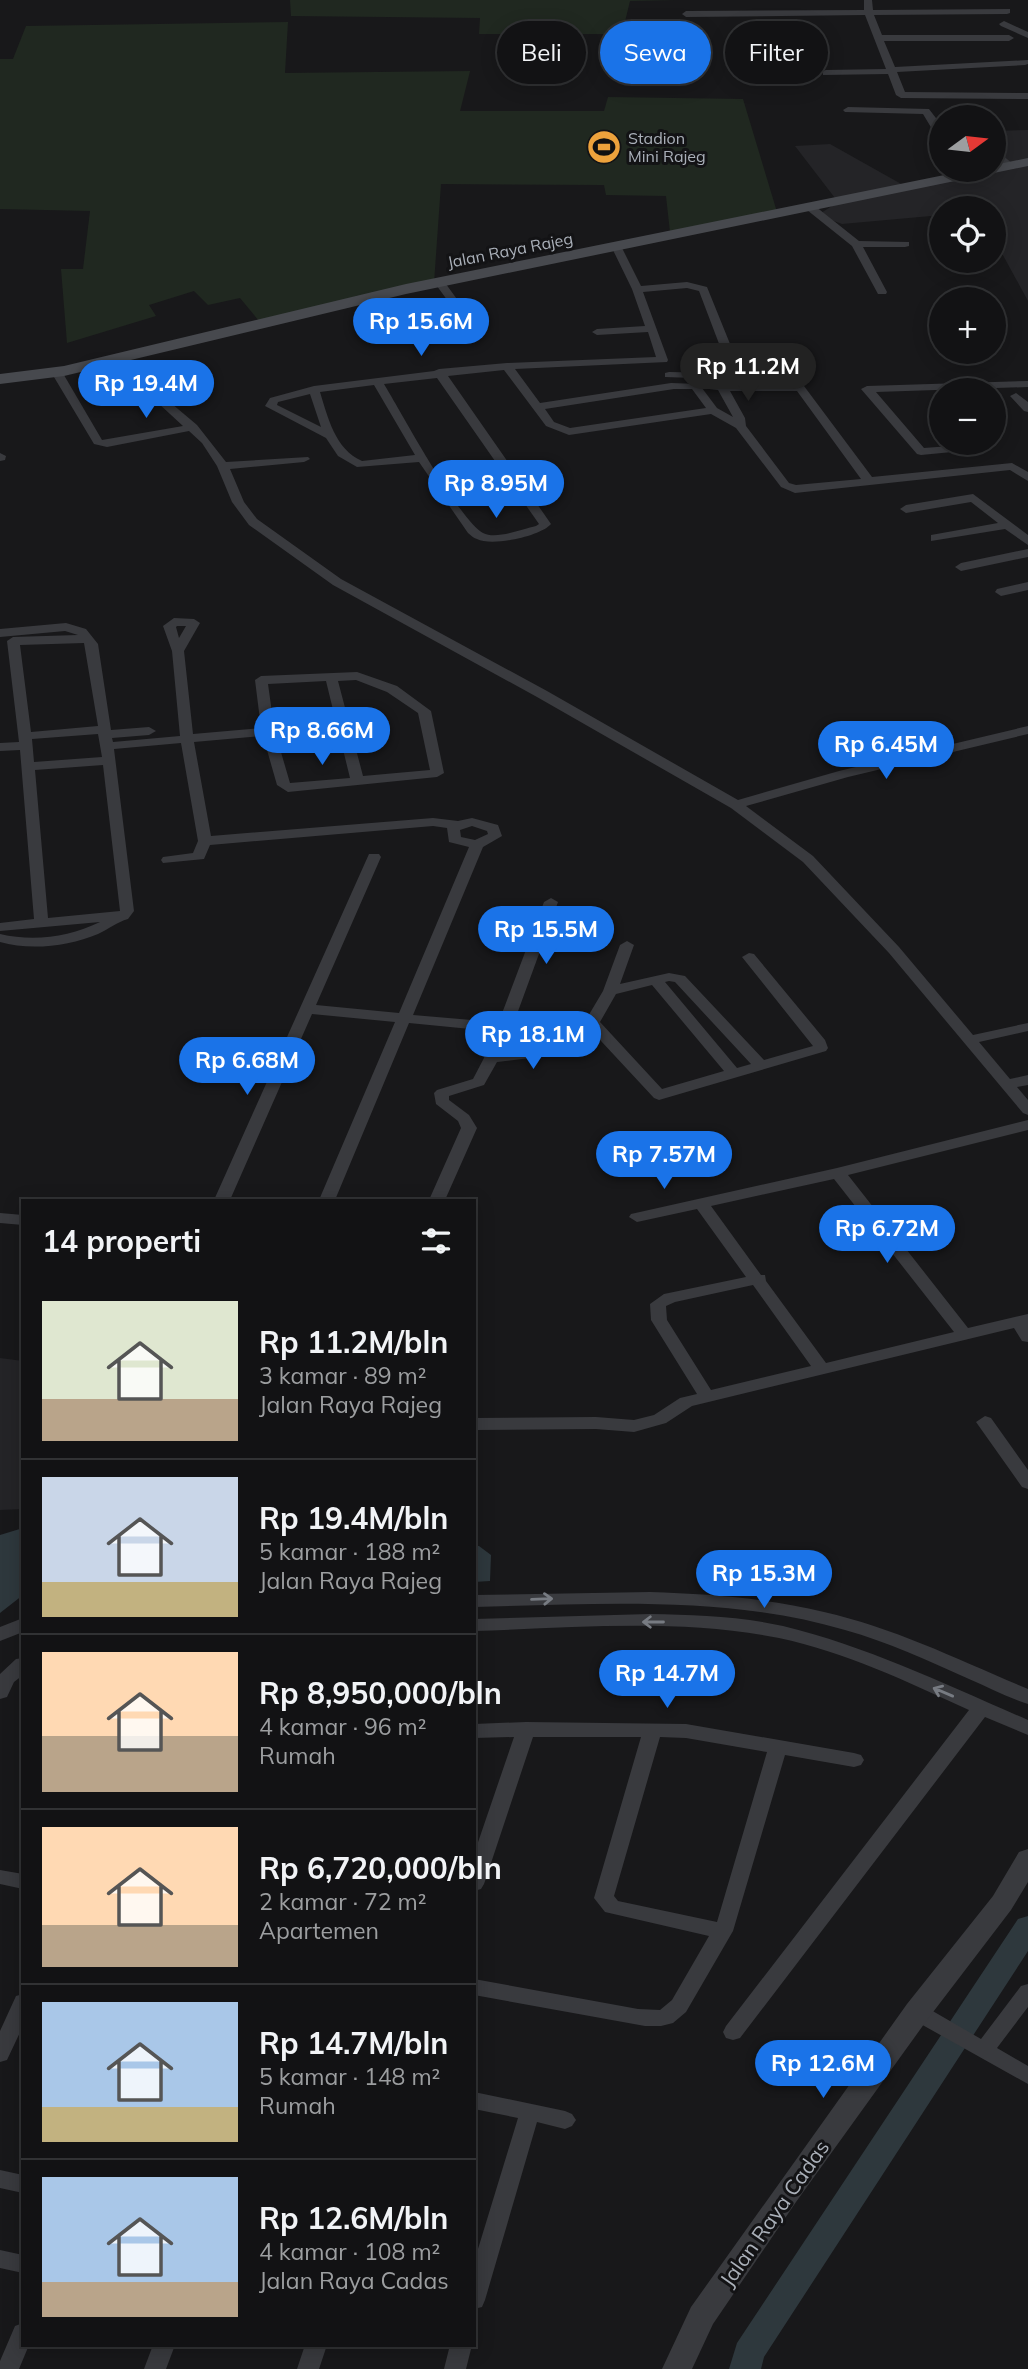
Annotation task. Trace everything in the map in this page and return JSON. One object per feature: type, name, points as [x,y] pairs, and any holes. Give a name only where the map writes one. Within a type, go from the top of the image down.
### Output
[{"type":"main road","name":"Jalan Raya Rajeg","points":[[0,380],[109,361],[439,282],[1023,165]]},
{"type":"street","points":[[868,0],[869,13],[901,95],[1028,96]]},
{"type":"street","points":[[1003,0],[1007,11],[1004,24],[1019,53]]},
{"type":"street","points":[[686,14],[1007,11]]},
{"type":"street","points":[[1004,24],[1028,35]]},
{"type":"street","points":[[881,38],[1019,53]]},
{"type":"street","points":[[828,73],[880,73],[1019,53]]},
{"type":"street","points":[[848,110],[926,111],[929,116]]},
{"type":"street","points":[[1006,157],[1023,165]]},
{"type":"street","points":[[811,208],[856,244],[882,292]]},
{"type":"street","points":[[856,244],[905,244]]},
{"type":"street","points":[[617,247],[638,289],[670,381]]},
{"type":"street","points":[[439,282],[466,317]]},
{"type":"street","points":[[538,407],[670,381],[722,376],[735,371],[703,289],[687,285],[638,289]]},
{"type":"street","points":[[597,332],[650,329]]},
{"type":"street","points":[[330,436],[271,406],[274,400],[314,389],[439,372],[507,366],[663,360]]},
{"type":"street","points":[[109,361],[192,427],[223,466],[238,502],[253,522],[337,582],[554,700],[736,805],[808,859],[894,950],[1028,1110]]},
{"type":"street","points":[[507,366],[550,424],[569,432],[712,410]]},
{"type":"street","points":[[57,372],[98,442],[107,444],[192,427]]},
{"type":"street","points":[[376,380],[422,458],[476,535],[488,537],[544,527],[545,524],[439,372]]},
{"type":"street","points":[[670,381],[695,386],[800,388],[869,482]]},
{"type":"street","points":[[1006,386],[1028,384]]},
{"type":"street","points":[[695,386],[712,410],[740,426],[785,485],[810,490],[1028,464]]},
{"type":"street","points":[[722,387],[739,418],[740,426]]},
{"type":"street","points":[[314,389],[330,436],[348,460],[361,465],[422,458]]},
{"type":"street","points":[[929,392],[867,389],[921,453],[929,452]]},
{"type":"street","points":[[1016,396],[1028,409]]},
{"type":"street","points":[[223,466],[304,459]]},
{"type":"street","points":[[1012,466],[1028,478]]},
{"type":"street","points":[[906,509],[974,498],[1028,541]]},
{"type":"street","points":[[935,538],[1007,525]]},
{"type":"street","points":[[961,566],[1028,553]]},
{"type":"street","points":[[1001,592],[1028,586]]},
{"type":"street","points":[[0,633],[66,627],[82,632],[92,644],[127,911],[123,916],[0,927]]},
{"type":"street","points":[[41,923],[25,741],[6,642],[87,639]]},
{"type":"street","points":[[168,860],[199,856],[205,841],[186,733],[178,651]]},
{"type":"street","points":[[331,677],[358,781]]},
{"type":"street","points":[[331,677],[363,677],[392,689],[426,715],[437,773],[289,788],[284,785],[267,727],[261,680],[331,677]]},
{"type":"street","points":[[0,747],[25,741],[106,743],[186,733],[343,725]]},
{"type":"street","points":[[736,805],[856,771],[1028,730]]},
{"type":"street","points":[[27,767],[106,743]]},
{"type":"street","points":[[205,841],[433,822],[458,825],[481,822],[493,828],[495,836],[477,845],[327,1199]]},
{"type":"street","points":[[458,825],[453,829],[454,839],[477,845]]},
{"type":"street","points":[[222,1199],[374,857]]},
{"type":"street","points":[[437,1199],[469,1128],[464,1118],[441,1101],[442,1093],[478,1082],[492,1058],[551,902]]},
{"type":"street","points":[[0,939],[43,942],[74,937],[109,924],[116,916]]},
{"type":"street","points":[[592,1023],[610,991],[628,945]]},
{"type":"street","points":[[306,1009],[504,1023],[592,1023],[659,1095],[819,1050],[822,1046],[749,957]]},
{"type":"street","points":[[610,991],[669,977],[680,979],[760,1065]]},
{"type":"street","points":[[655,980],[734,1073]]},
{"type":"street","points":[[970,1040],[1028,1027]]},
{"type":"street","points":[[492,1058],[570,1049]]},
{"type":"street","points":[[1007,1084],[1028,1080]]},
{"type":"street","points":[[636,1217],[838,1172],[1028,1125]]},
{"type":"street","points":[[838,1172],[965,1335]]},
{"type":"street","points":[[701,1202],[822,1369]]},
{"type":"street","points":[[0,1218],[21,1220]]},
{"type":"street","points":[[707,1397],[659,1320],[658,1304],[670,1298],[759,1279]]},
{"type":"street","points":[[476,1424],[634,1426],[660,1419],[686,1402],[1023,1320],[1028,1337]]},
{"type":"street","points":[[985,1422],[1028,1483]]},
{"type":"street","points":[[476,1601],[654,1596],[702,1598],[774,1608],[854,1626],[1028,1698]]},
{"type":"street","points":[[476,1625],[723,1623],[769,1630],[821,1642],[1028,1728]]},
{"type":"street","points":[[0,1635],[21,1625]]},
{"type":"street","points":[[0,1692],[7,1678],[21,1666]]},
{"type":"street","points":[[733,2032],[981,1708]]},
{"type":"street","points":[[476,1878],[526,1729]]},
{"type":"street","points":[[653,1729],[604,1898],[612,1908],[723,1931]]},
{"type":"street","points":[[476,1731],[686,1731],[855,1760]]},
{"type":"street","points":[[476,1987],[662,2020],[670,2017],[723,1931],[778,1747]]},
{"type":"street","name":"Jalan Raya Cadas","points":[[677,2369],[702,2316],[922,2016],[1002,1903],[1028,1859]]},
{"type":"street","points":[[0,1877],[21,1881]]},
{"type":"street","points":[[984,2050],[1028,1992]]},
{"type":"street","points":[[0,2054],[21,2005]]},
{"type":"street","points":[[922,2016],[1028,2076]]},
{"type":"street","points":[[476,2101],[565,2120]]},
{"type":"street","points":[[476,2293],[530,2112]]},
{"type":"street","points":[[0,2179],[21,2184]]},
{"type":"street","points":[[0,2259],[21,2264]]},
{"type":"street","points":[[8,2369],[21,2338]]},
{"type":"street","points":[[155,2369],[163,2347]]},
{"type":"street","points":[[308,2369],[315,2347]]},
{"type":"street","points":[[454,2369],[460,2347]]},
{"type":"shaded area","points":[[290,0],[676,0],[630,1],[625,21],[600,21],[600,34],[586,34],[586,21],[497,21],[497,34],[479,34],[480,18],[291,16]]},
{"type":"shaded area","points":[[288,22],[285,73],[470,71],[460,111],[604,111],[608,97],[743,99],[777,212],[670,232],[666,196],[606,195],[604,185],[441,184],[434,283],[259,321],[240,298],[208,305],[194,291],[149,305],[156,316],[67,343],[61,269],[83,269],[90,211],[0,209],[0,59],[13,59],[26,26]]},
{"type":"shaded area","points":[[1028,130],[1028,301],[1006,261],[1006,196],[929,196],[929,216],[842,224],[818,215],[838,202],[795,146],[830,144],[903,185],[929,180],[929,182],[1006,182],[1006,131]]},
{"type":"shaded area","points":[[0,1358],[21,1361],[21,1509],[0,1510]]},
{"type":"shaded area","points":[[21,1529],[21,1597],[0,1613],[0,1535]]},
{"type":"shaded area","points":[[476,1546],[491,1555],[490,1581],[476,1582]]},
{"type":"waterway","points":[[745,2369],[749,2353],[1028,1927]]},
{"type":"place","name":"Stadion Mini Rajeg","points":[[604,147]]}]
